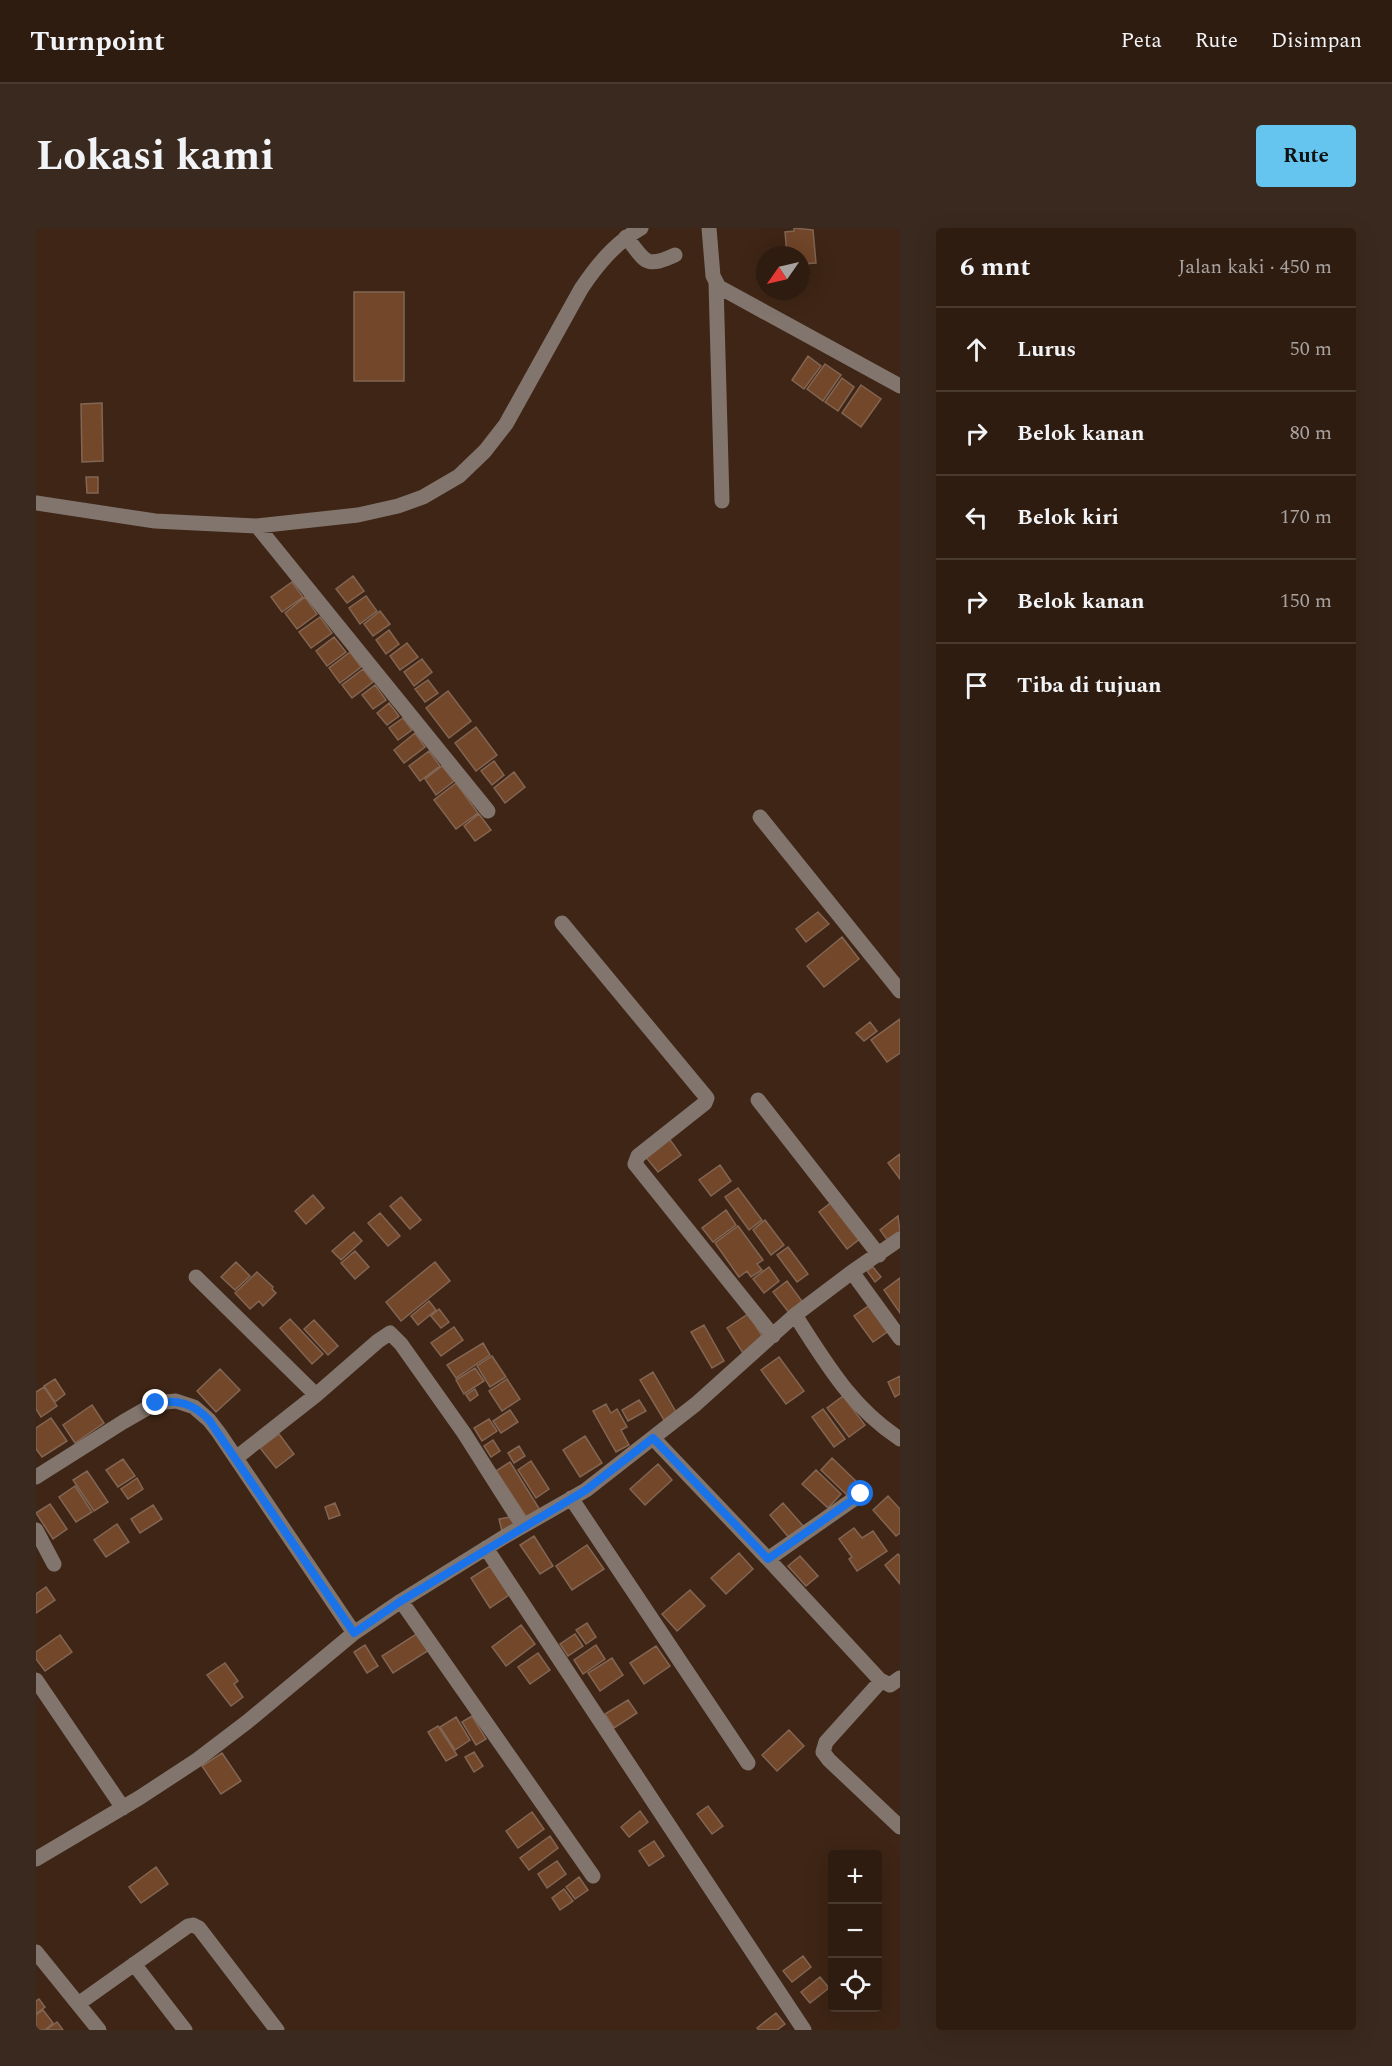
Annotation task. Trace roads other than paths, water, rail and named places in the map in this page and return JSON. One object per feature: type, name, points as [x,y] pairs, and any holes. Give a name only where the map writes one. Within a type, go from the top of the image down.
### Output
[{"type":"street","points":[[36,503],[155,521],[257,526],[358,515],[398,506],[423,497],[459,476],[485,450],[506,424],[580,289],[608,253],[626,237],[641,228]]},
{"type":"street","points":[[709,228],[712,269],[716,283],[722,501]]},
{"type":"street","points":[[626,237],[644,259],[651,263],[657,263],[675,255]]},
{"type":"street","points":[[716,283],[734,296],[900,386]]},
{"type":"street","points":[[257,526],[488,812]]},
{"type":"street","points":[[760,817],[900,992]]},
{"type":"street","points":[[562,922],[707,1098],[705,1103],[638,1156],[635,1164],[773,1336]]},
{"type":"street","points":[[758,1100],[879,1255]]},
{"type":"street","points":[[38,1854],[123,1808],[173,1776],[233,1732],[354,1633],[401,1601],[586,1490],[696,1404],[795,1315],[900,1239]]},
{"type":"street","points":[[852,1272],[900,1338]]},
{"type":"street","points":[[196,1277],[316,1395]]},
{"type":"street","points":[[795,1315],[836,1378],[852,1398],[874,1420],[900,1439]]},
{"type":"street","points":[[236,1458],[390,1333],[393,1334],[464,1433],[523,1526]]},
{"type":"street","points":[[36,1477],[156,1403],[169,1401],[186,1404],[201,1412],[236,1458],[354,1633]]},
{"type":"street","points":[[653,1438],[881,1681],[890,1685],[900,1678]]},
{"type":"street","points":[[768,1559],[861,1494]]},
{"type":"street","points":[[571,1498],[748,1763]]},
{"type":"street","points":[[36,1530],[54,1564]]},
{"type":"street","points":[[486,1548],[804,2030]]},
{"type":"street","points":[[401,1601],[593,1876]]},
{"type":"street","points":[[36,1680],[123,1808]]},
{"type":"street","points":[[881,1681],[826,1742],[824,1752],[829,1760],[900,1827]]},
{"type":"street","points":[[78,2004],[188,1926],[195,1925],[277,2030]]},
{"type":"street","points":[[36,1952],[99,2030]]},
{"type":"street","points":[[134,1964],[185,2030]]}]
